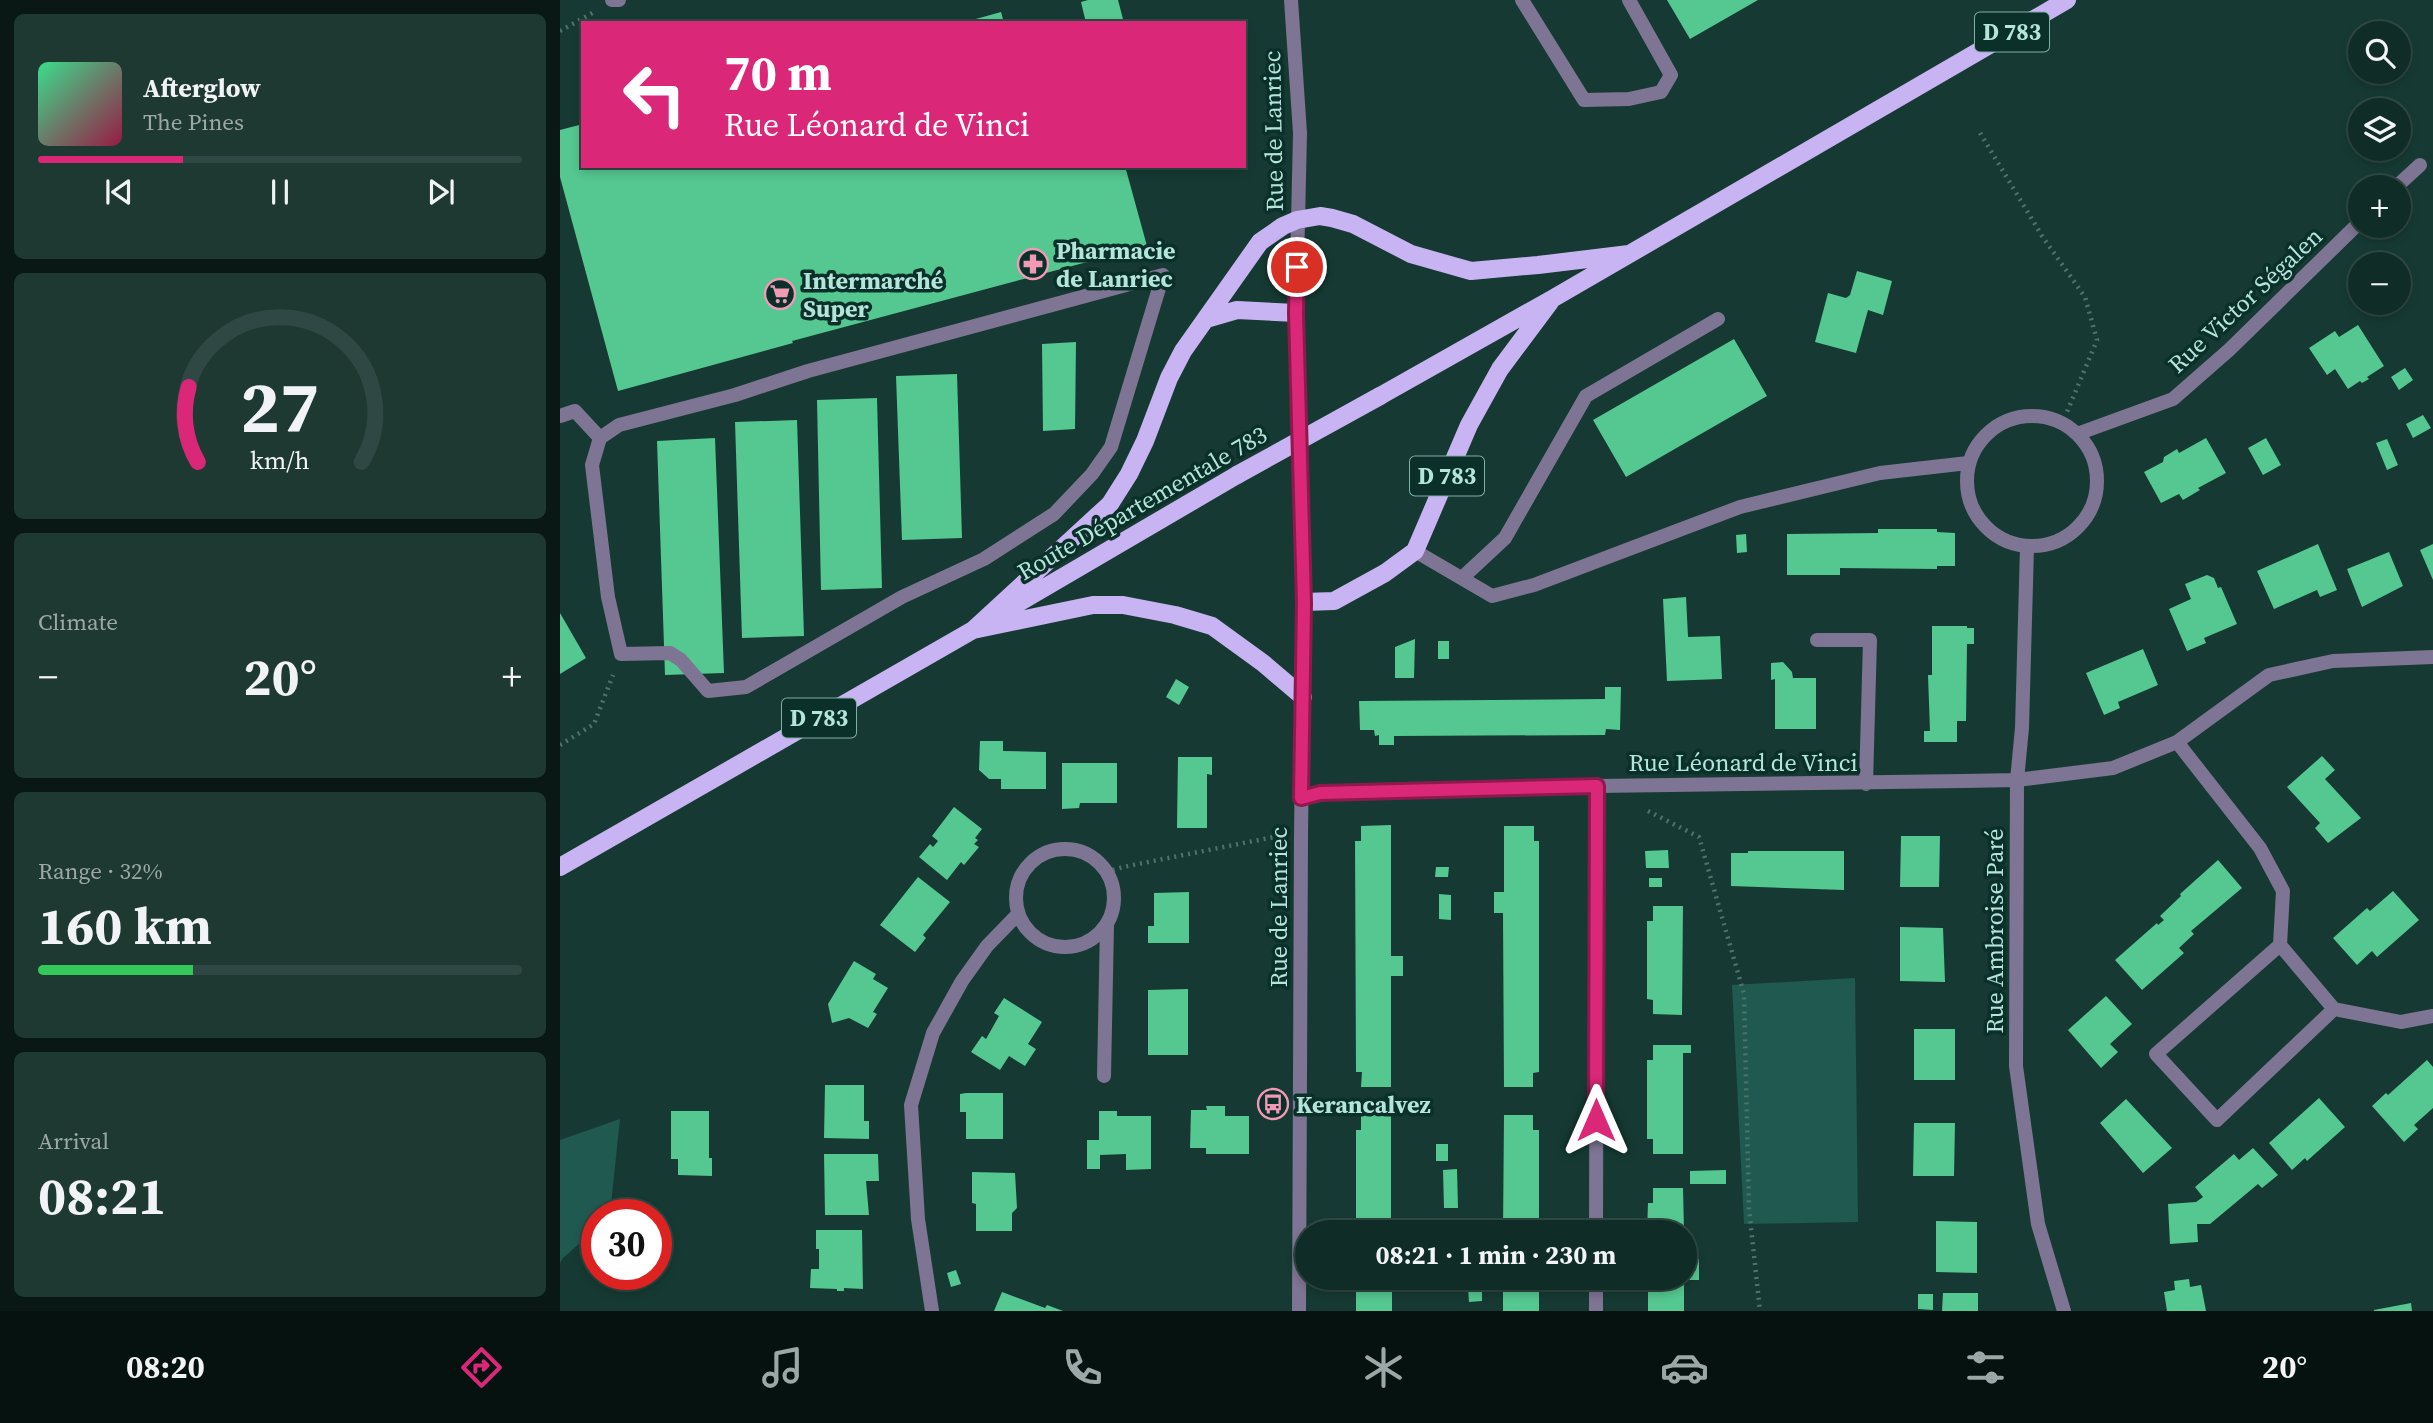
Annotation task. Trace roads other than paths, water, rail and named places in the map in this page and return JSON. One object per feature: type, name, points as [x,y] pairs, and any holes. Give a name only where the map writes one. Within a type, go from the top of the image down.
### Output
[{"type":"main road","name":"D 783","points":[[1629,254],[2067,0]]},
{"type":"main road","points":[[1297,220],[1320,216],[1353,224],[1411,254],[1471,271],[1629,254]]},
{"type":"main road","name":"D 783","points":[[560,867],[973,630],[1110,504],[1145,441],[1178,360],[1260,243],[1283,226],[1297,220]]},
{"type":"main road","name":"Route Départementale 783","points":[[973,630],[1237,475],[1629,254]]},
{"type":"main road","name":"D 783","points":[[1415,551],[1475,413],[1500,369],[1552,299]]},
{"type":"main road","points":[[1206,319],[1237,310],[1296,313]]},
{"type":"main road","points":[[1304,603],[1334,601],[1385,573],[1415,551]]},
{"type":"main road","points":[[973,630],[1093,605],[1123,605],[1175,615],[1212,626],[1263,663],[1303,697]]},
{"type":"street","points":[[613,0],[619,0]]},
{"type":"street","name":"Rue de Lanriec","points":[[1291,0],[1300,133],[1296,313],[1304,603],[1299,1311]]},
{"type":"street","points":[[1522,0],[1584,100],[1629,99],[1661,92],[1671,75],[1629,0]]},
{"type":"street","points":[[2409,175],[2420,165]]},
{"type":"street","name":"Rue Victor Ségalen","points":[[2077,434],[2173,399],[2229,350],[2348,234]]},
{"type":"street","points":[[1163,275],[1111,447],[1092,474],[1054,514],[984,559],[902,597],[746,687],[708,691],[681,660],[670,653],[621,654],[608,597],[592,465],[600,438],[619,425],[1163,275]]},
{"type":"street","points":[[1462,578],[1505,538],[1586,396],[1718,319]]},
{"type":"street","points":[[560,416],[575,411],[600,438]]},
{"type":"street","points":[[2017,416],[2048,417],[2077,434],[2094,459],[2097,483],[2092,507],[2068,537],[2050,545],[2027,547],[1997,537],[1979,521],[1969,501],[1966,485],[1968,463],[1988,432],[2017,416]]},
{"type":"street","points":[[1415,551],[1492,596],[1534,584],[1740,508],[1880,473],[1968,463]]},
{"type":"street","name":"Rue Ambroise Paré","points":[[2027,547],[2022,728],[2017,780],[2016,1066],[2038,1224],[2064,1311]]},
{"type":"street","points":[[1816,640],[1870,640],[1866,784]]},
{"type":"street","name":"Rue Léonard de Vinci","points":[[1301,798],[1320,793],[1597,786],[2017,780],[2113,768],[2177,742],[2269,676],[2333,661],[2433,656]]},
{"type":"street","points":[[2177,742],[2260,848],[2283,891],[2280,945],[2334,1009],[2400,1022],[2433,1016]]},
{"type":"street","points":[[1596,1220],[1597,786]]},
{"type":"street","points":[[1104,1076],[1107,925],[1114,908],[1112,882],[1098,861],[1074,849],[1047,851],[1037,856],[1020,876],[1016,893],[1018,914],[1023,925],[1035,937],[1065,948],[1088,942],[1107,925]]},
{"type":"street","points":[[932,1311],[918,1219],[911,1105],[933,1033],[962,981],[987,946],[1018,914]]},
{"type":"street","points":[[2280,945],[2156,1054],[2217,1120],[2334,1009]]},
{"type":"street","points":[[1596,1290],[1596,1311]]},
{"type":"place","name":"Pharmacie de Lanriec","points":[[1033,264]]},
{"type":"place","name":"Intermarché Super","points":[[780,294]]},
{"type":"place","name":"Kerancalvez","points":[[1273,1104]]}]
